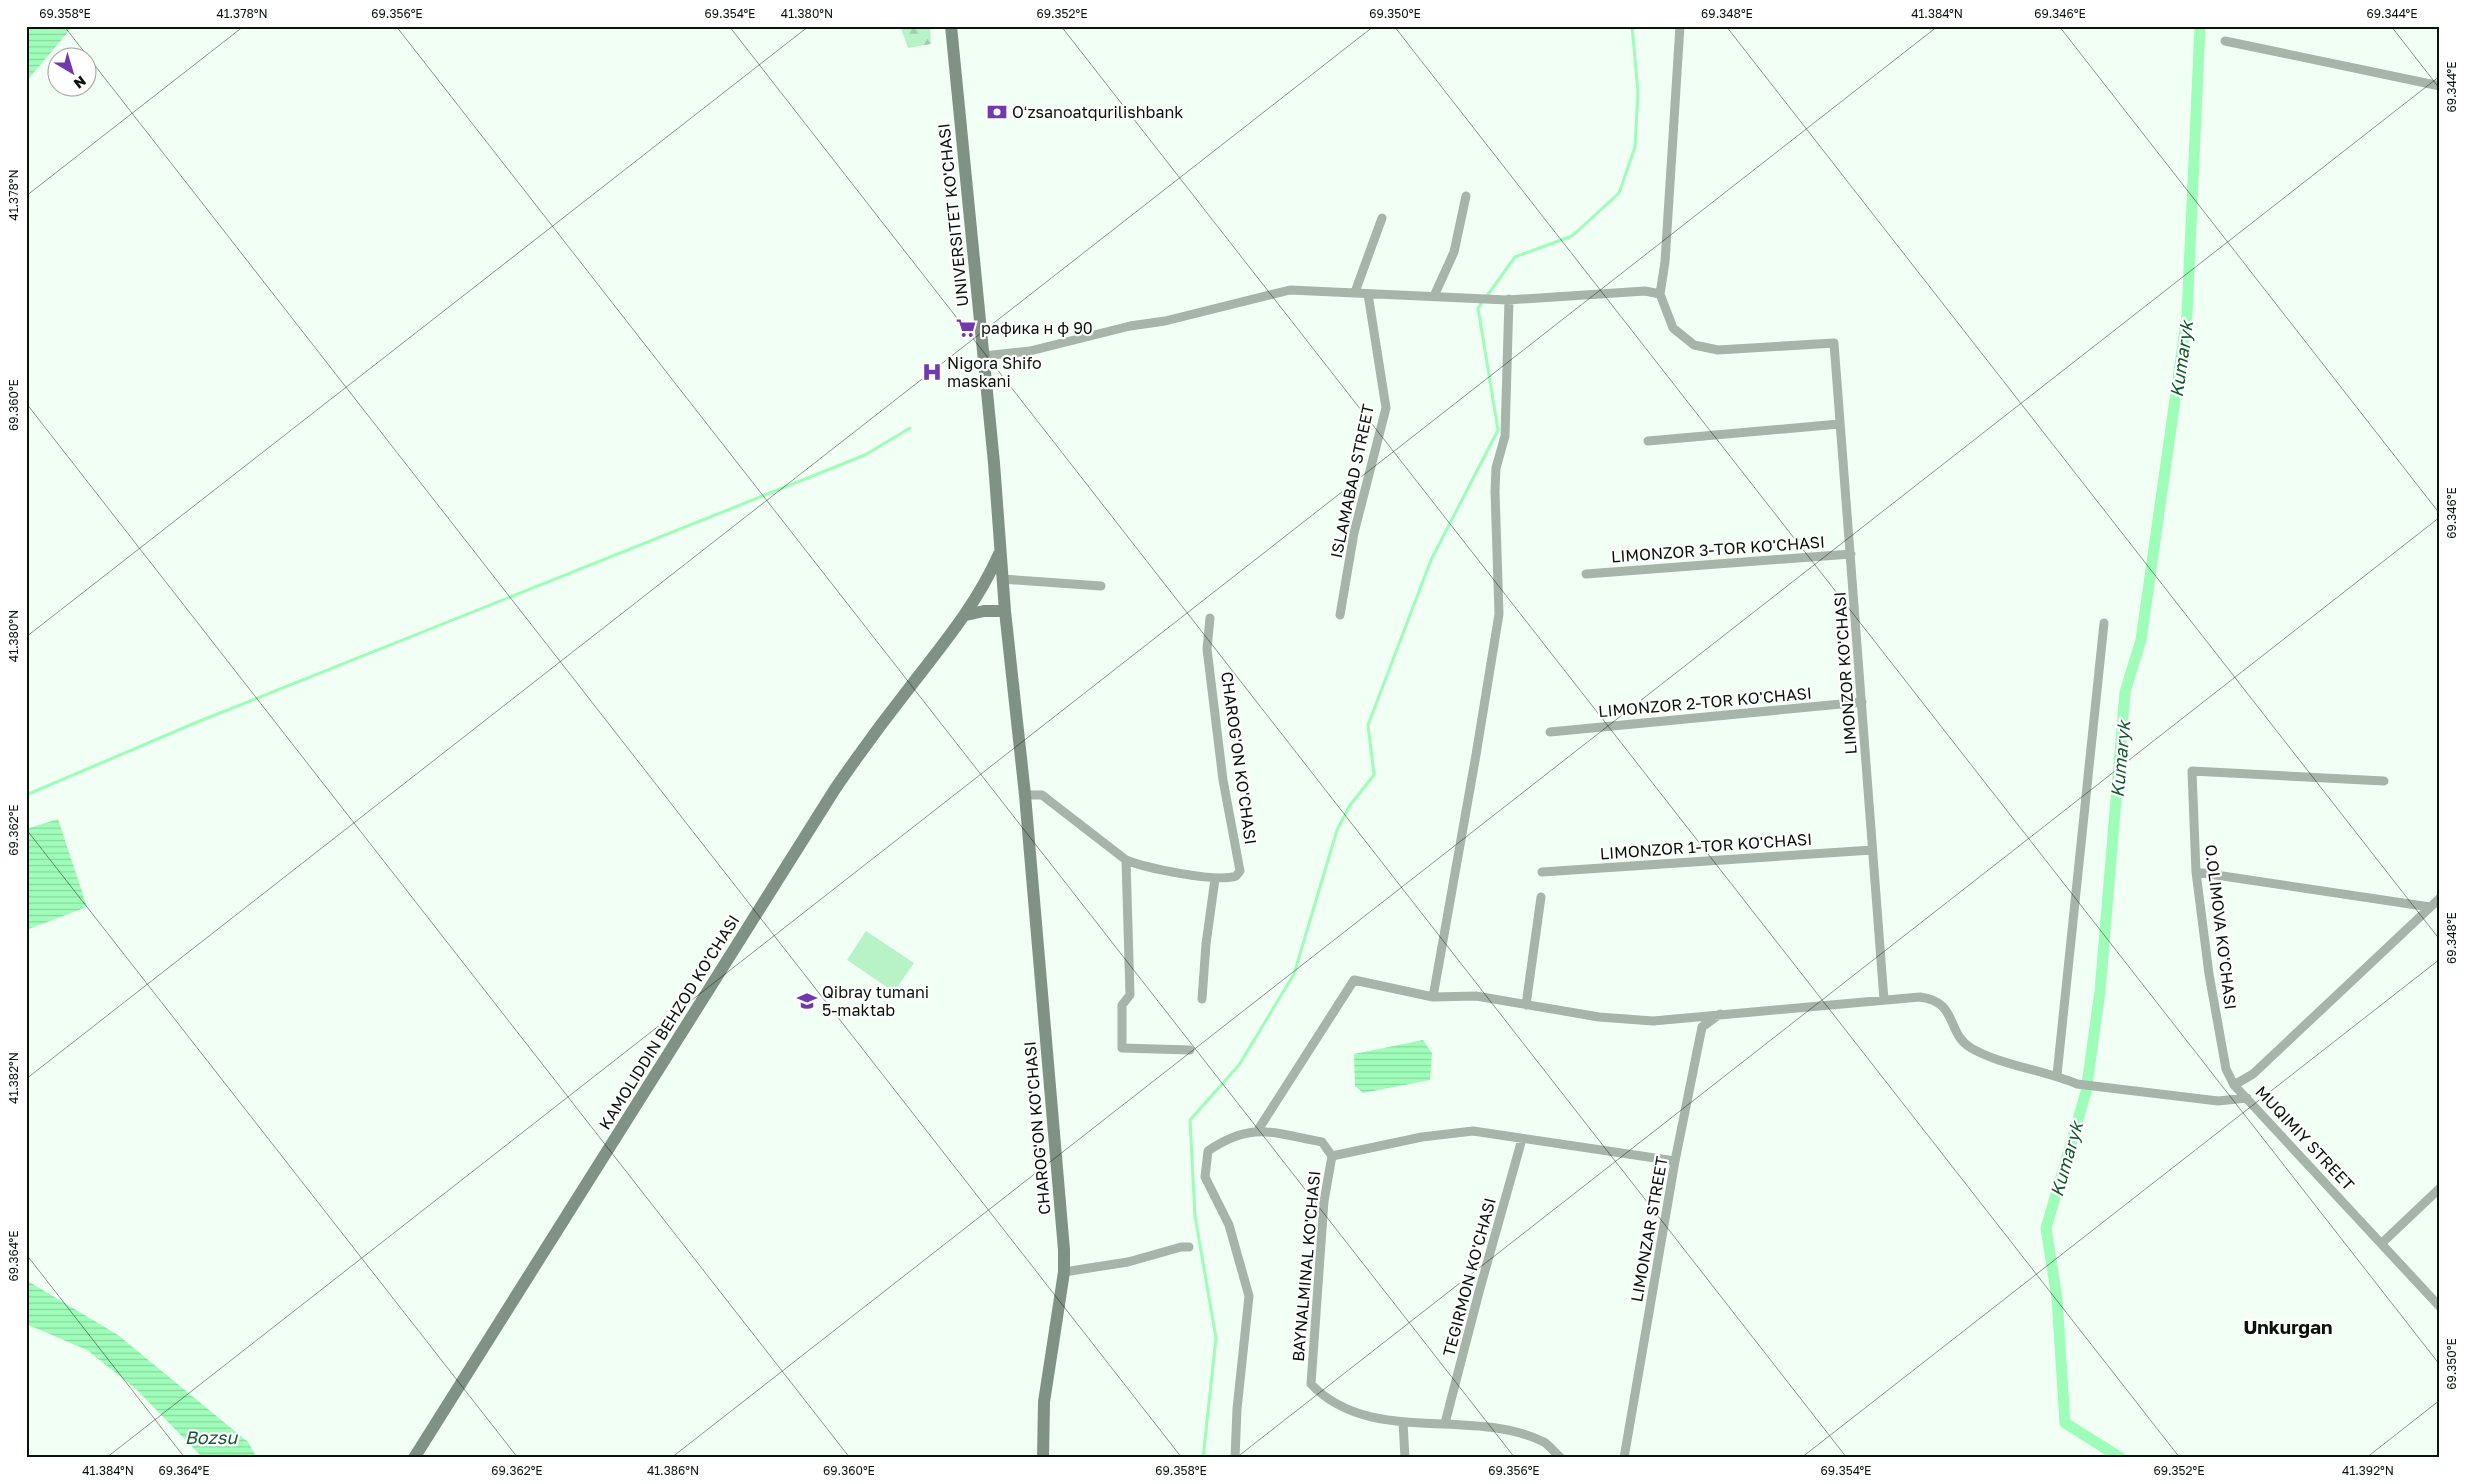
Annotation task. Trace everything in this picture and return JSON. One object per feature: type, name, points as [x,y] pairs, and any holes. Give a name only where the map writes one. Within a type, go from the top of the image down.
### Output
[{"type":"main road","name":"UNIVERSITET KO'CHASI","points":[[952,26],[994,463],[1005,611]]},
{"type":"main road","name":"KAMOLIDDIN BEHZOD KO'CHASI","points":[[414,1458],[835,789],[877,729],[966,615],[988,580],[1000,554]]},
{"type":"main road","points":[[966,615],[984,611],[1005,611]]},
{"type":"main road","name":"CHAROG'ON KO'CHASI","points":[[1005,611],[1026,795],[1064,1250],[1064,1272],[1044,1402],[1043,1458]]},
{"type":"street","points":[[983,356],[1030,351],[1130,326],[1165,321],[1290,290],[1507,299],[1645,291],[1660,294],[1665,262],[1680,26]]},
{"type":"street","points":[[2226,41],[2440,86]]},
{"type":"street","points":[[1434,296],[1454,252],[1466,196]]},
{"type":"street","points":[[1355,292],[1382,218]]},
{"type":"street","name":"ISLAMABAD STREET","points":[[1340,615],[1354,533],[1386,408],[1368,294]]},
{"type":"street","name":"LIMONZOR KO'CHASI","points":[[1660,294],[1673,328],[1694,345],[1718,350],[1834,344],[1884,1000]]},
{"type":"street","points":[[1433,997],[1499,614],[1495,491],[1496,468],[1505,436],[1507,299]]},
{"type":"street","points":[[1648,440],[1839,424]]},
{"type":"street","name":"LIMONZOR 3-TOR KO'CHASI","points":[[1586,574],[1851,554]]},
{"type":"street","points":[[1002,579],[1101,586]]},
{"type":"street","name":"CHAROG'ON KO'CHASI","points":[[1026,795],[1042,795],[1126,860],[1138,865],[1216,879],[1230,878],[1240,872],[1223,780],[1207,649],[1210,618]]},
{"type":"street","points":[[2058,1075],[2104,623]]},
{"type":"street","name":"LIMONZOR 2-TOR KO'CHASI","points":[[1550,732],[1862,702]]},
{"type":"street","name":"O.OLIMOVA KO'CHASI","points":[[2234,1085],[2226,1069],[2208,974],[2196,872],[2192,771],[2384,781]]},
{"type":"street","name":"LIMONZOR 1-TOR KO'CHASI","points":[[1542,872],[1872,850]]},
{"type":"street","points":[[1126,860],[1130,995],[1122,1004],[1122,1048],[1190,1050]]},
{"type":"street","points":[[2196,872],[2430,907]]},
{"type":"street","points":[[1202,999],[1206,944],[1216,879]]},
{"type":"street","points":[[1526,1005],[1541,897]]},
{"type":"street","name":"MUQIMIY STREET","points":[[2440,898],[2253,1074],[2234,1085],[2440,1307]]},
{"type":"street","points":[[1258,1130],[1354,980],[1433,997],[1476,996],[1599,1017],[1653,1020],[1920,997],[1934,999],[1944,1007],[1960,1037],[1970,1047],[1986,1055],[2058,1075],[2077,1084],[2218,1101],[2247,1098]]},
{"type":"street","name":"LIMONZAR STREET","points":[[1624,1458],[1675,1161],[1702,1027],[1720,1014]]},
{"type":"street","name":"BAYNALMINAL KO'CHASI","points":[[1235,1458],[1237,1409],[1249,1296],[1228,1225],[1205,1177],[1208,1150],[1228,1137],[1258,1130],[1322,1142],[1332,1156],[1324,1201],[1311,1384],[1319,1392],[1347,1410],[1403,1422],[1445,1423],[1507,1429],[1545,1443],[1560,1458]]},
{"type":"street","points":[[1332,1156],[1422,1137],[1473,1131],[1522,1139],[1579,1145],[1675,1161]]},
{"type":"street","name":"TEGIRMON KO'CHASI","points":[[1445,1423],[1522,1139]]},
{"type":"street","points":[[2382,1243],[2440,1188]]},
{"type":"street","points":[[1064,1272],[1128,1262],[1181,1247],[1189,1247]]},
{"type":"street","points":[[1403,1422],[1405,1458]]},
{"type":"green space","points":[[900,26],[930,26],[931,44],[908,48]]},
{"type":"green space","points":[[866,931],[914,963],[894,992],[847,960]]},
{"type":"water","points":[[73,26],[55,48],[48,48],[48,56],[26,82],[26,27]]},
{"type":"water","points":[[58,819],[87,907],[26,930],[26,829]]},
{"type":"water","points":[[1423,1040],[1432,1053],[1430,1080],[1363,1093],[1355,1086],[1354,1054]]},
{"type":"water","name":"Bozsu","points":[[26,1280],[118,1335],[248,1442],[257,1458],[203,1458],[136,1389],[87,1350],[26,1324]]},
{"type":"waterway","points":[[1203,1458],[1216,1338],[1195,1216],[1190,1120],[1239,1065],[1294,974],[1337,830],[1350,805],[1374,775],[1368,725],[1431,560],[1498,430],[1478,308],[1515,257],[1572,236],[1619,193],[1635,147],[1638,92],[1632,26]]},
{"type":"waterway","name":"Kumaryk","points":[[2121,1458],[2065,1423],[2057,1298],[2046,1228],[2086,1092],[2100,991],[2125,692],[2141,640],[2187,315],[2200,26]]},
{"type":"waterway","points":[[26,795],[195,723],[865,455],[910,428]]},
{"type":"place","name":"Oʻzsanoatqurilishbank","points":[[997,112]]},
{"type":"place","name":"рафика н ф 90","points":[[966,328]]},
{"type":"place","name":"Nigora Shifo maskani","points":[[932,372]]},
{"type":"place","name":"Qibray tumani 5-maktab","points":[[807,1001]]},
{"type":"district","name":"Unkurgan","points":[[2288,1326]]}]
